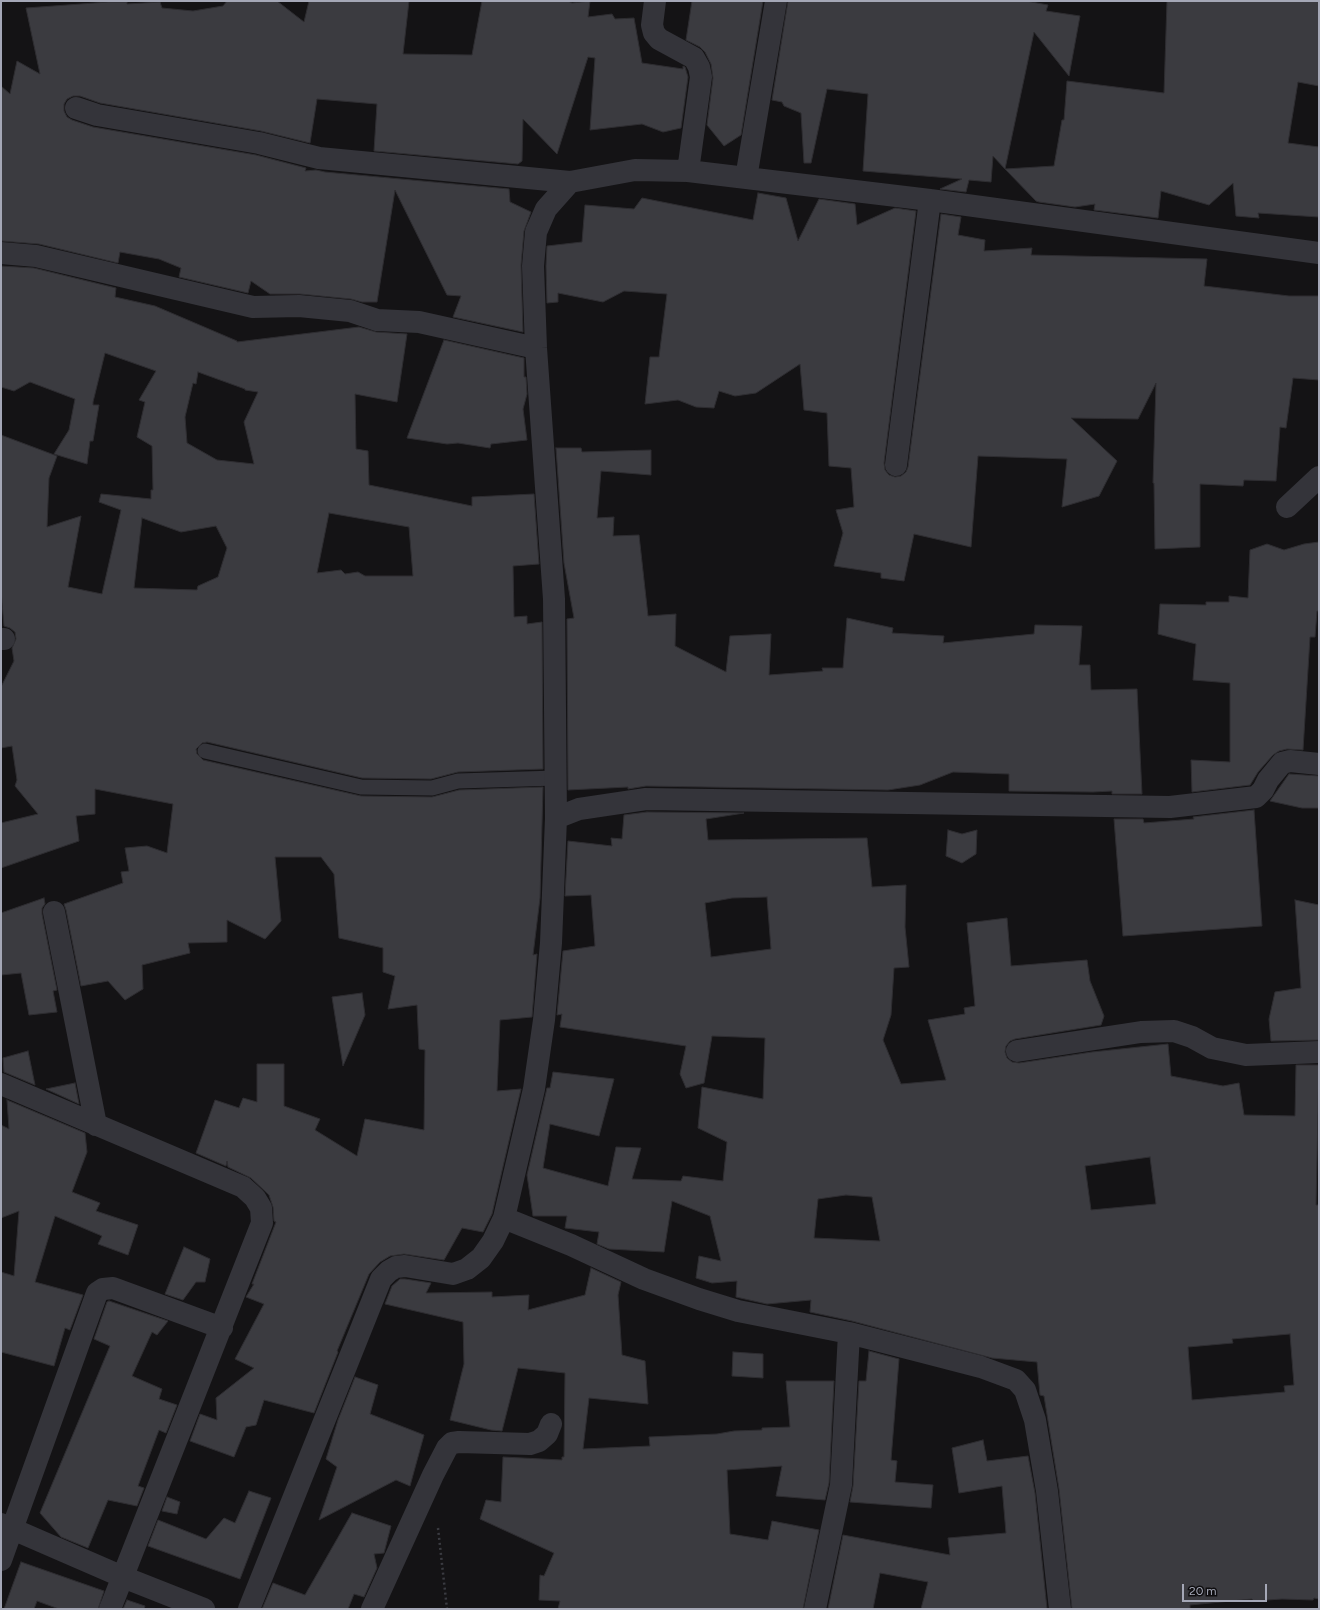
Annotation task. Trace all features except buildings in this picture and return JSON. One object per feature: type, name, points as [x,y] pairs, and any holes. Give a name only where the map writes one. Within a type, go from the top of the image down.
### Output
[{"type":"street","points":[[655,1],[652,25],[654,33],[659,39],[694,58],[699,67],[701,77],[688,171]]},
{"type":"street","points":[[746,178],[776,1]]},
{"type":"street","points":[[76,108],[97,115],[259,143],[319,158],[570,182],[635,170],[688,171],[930,200],[1319,253]]},
{"type":"street","points":[[249,1609],[381,1279],[389,1271],[396,1267],[405,1266],[453,1274],[467,1269],[481,1258],[493,1241],[504,1218],[534,1089],[544,1020],[551,936],[556,818],[556,778],[554,599],[536,348],[533,266],[536,232],[546,209],[570,182]]},
{"type":"street","points":[[896,465],[930,200]]},
{"type":"street","points":[[1,254],[36,256],[253,306],[299,306],[350,311],[377,320],[419,322],[536,348]]},
{"type":"street","points":[[1287,507],[1319,477]]},
{"type":"street","points":[[556,818],[579,809],[646,799],[1170,808],[1256,798],[1263,790],[1276,768],[1282,763],[1290,762],[1319,764]]},
{"type":"street","points":[[54,912],[96,1125]]},
{"type":"street","points":[[1017,1051],[1141,1032],[1174,1032],[1192,1037],[1212,1048],[1246,1055],[1319,1052]]},
{"type":"street","points":[[1,1084],[243,1187],[255,1198],[261,1208],[262,1223],[222,1328],[110,1609]]},
{"type":"street","points":[[504,1218],[571,1245],[644,1279],[699,1300],[738,1311],[849,1333],[981,1367],[1016,1380],[1025,1390],[1035,1420],[1046,1491],[1060,1609]]},
{"type":"street","points":[[1,1560],[7,1526],[97,1293],[103,1289],[113,1288],[222,1328]]},
{"type":"street","points":[[815,1609],[841,1485],[849,1333]]},
{"type":"street","points":[[372,1609],[433,1475],[447,1448],[452,1444],[459,1442],[530,1444],[539,1441],[546,1434],[552,1424]]},
{"type":"street","points":[[7,1526],[123,1577],[204,1609]]},
{"type":"lane","points":[[205,751],[361,787],[432,788],[458,781],[556,778]]},
{"type":"path","points":[[438,1522],[447,1609]]}]
